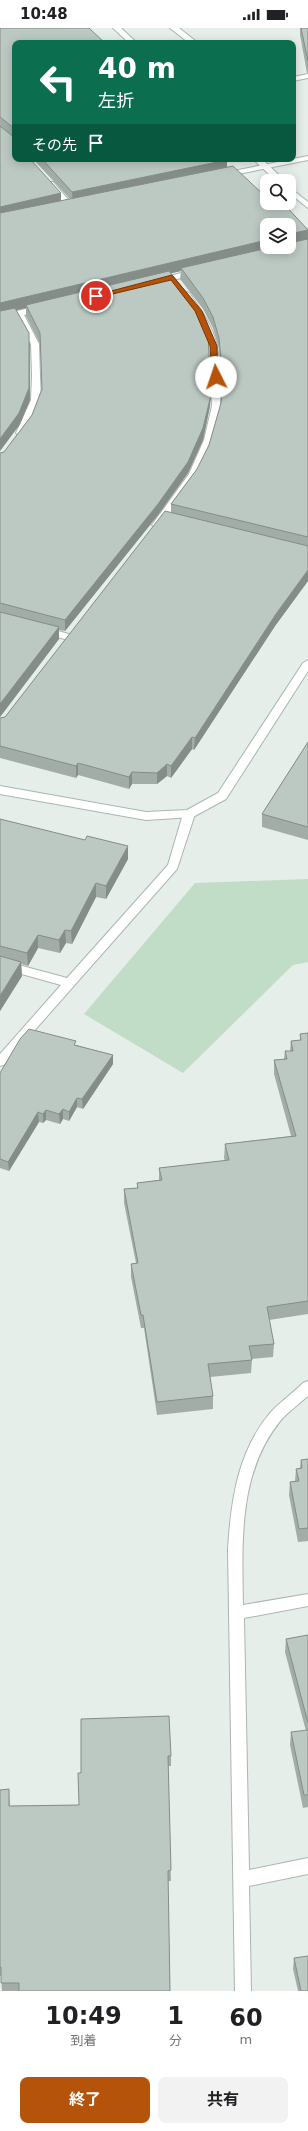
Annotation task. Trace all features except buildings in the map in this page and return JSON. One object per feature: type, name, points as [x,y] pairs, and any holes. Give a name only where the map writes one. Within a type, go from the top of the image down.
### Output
[{"type":"street","points":[[117,28],[130,40]]},
{"type":"street","points":[[174,28],[190,40]]},
{"type":"street","points":[[296,78],[308,76]]},
{"type":"street","points":[[296,161],[308,158]]},
{"type":"street","points":[[260,162],[273,174]]},
{"type":"street","points":[[218,176],[289,162]]},
{"type":"street","points":[[43,176],[69,206]]},
{"type":"street","points":[[296,195],[308,206]]},
{"type":"street","points":[[149,283],[202,270]]},
{"type":"street","points":[[152,531],[166,519],[194,474],[208,440],[217,406],[213,346],[198,311],[172,277]]},
{"type":"street","points":[[0,318],[50,307]]},
{"type":"street","points":[[15,442],[26,425],[36,400],[35,344],[19,314]]},
{"type":"street","points":[[30,627],[70,633],[59,648]]},
{"type":"street","points":[[0,790],[146,816],[189,814],[222,796],[308,663]]},
{"type":"street","points":[[0,1062],[173,866],[189,814]]},
{"type":"street","points":[[0,964],[70,983]]},
{"type":"street","points":[[243,1991],[236,1613],[236,1514],[241,1486],[251,1458],[263,1434],[277,1416],[308,1387]]},
{"type":"street","points":[[236,1613],[308,1600]]},
{"type":"street","points":[[240,1880],[308,1866]]},
{"type":"green space","points":[[308,879],[308,962],[293,965],[183,1073],[84,1014],[195,883]]},
{"type":"route","points":[[96,296],[172,277],[198,311],[213,346],[216,377]]}]
